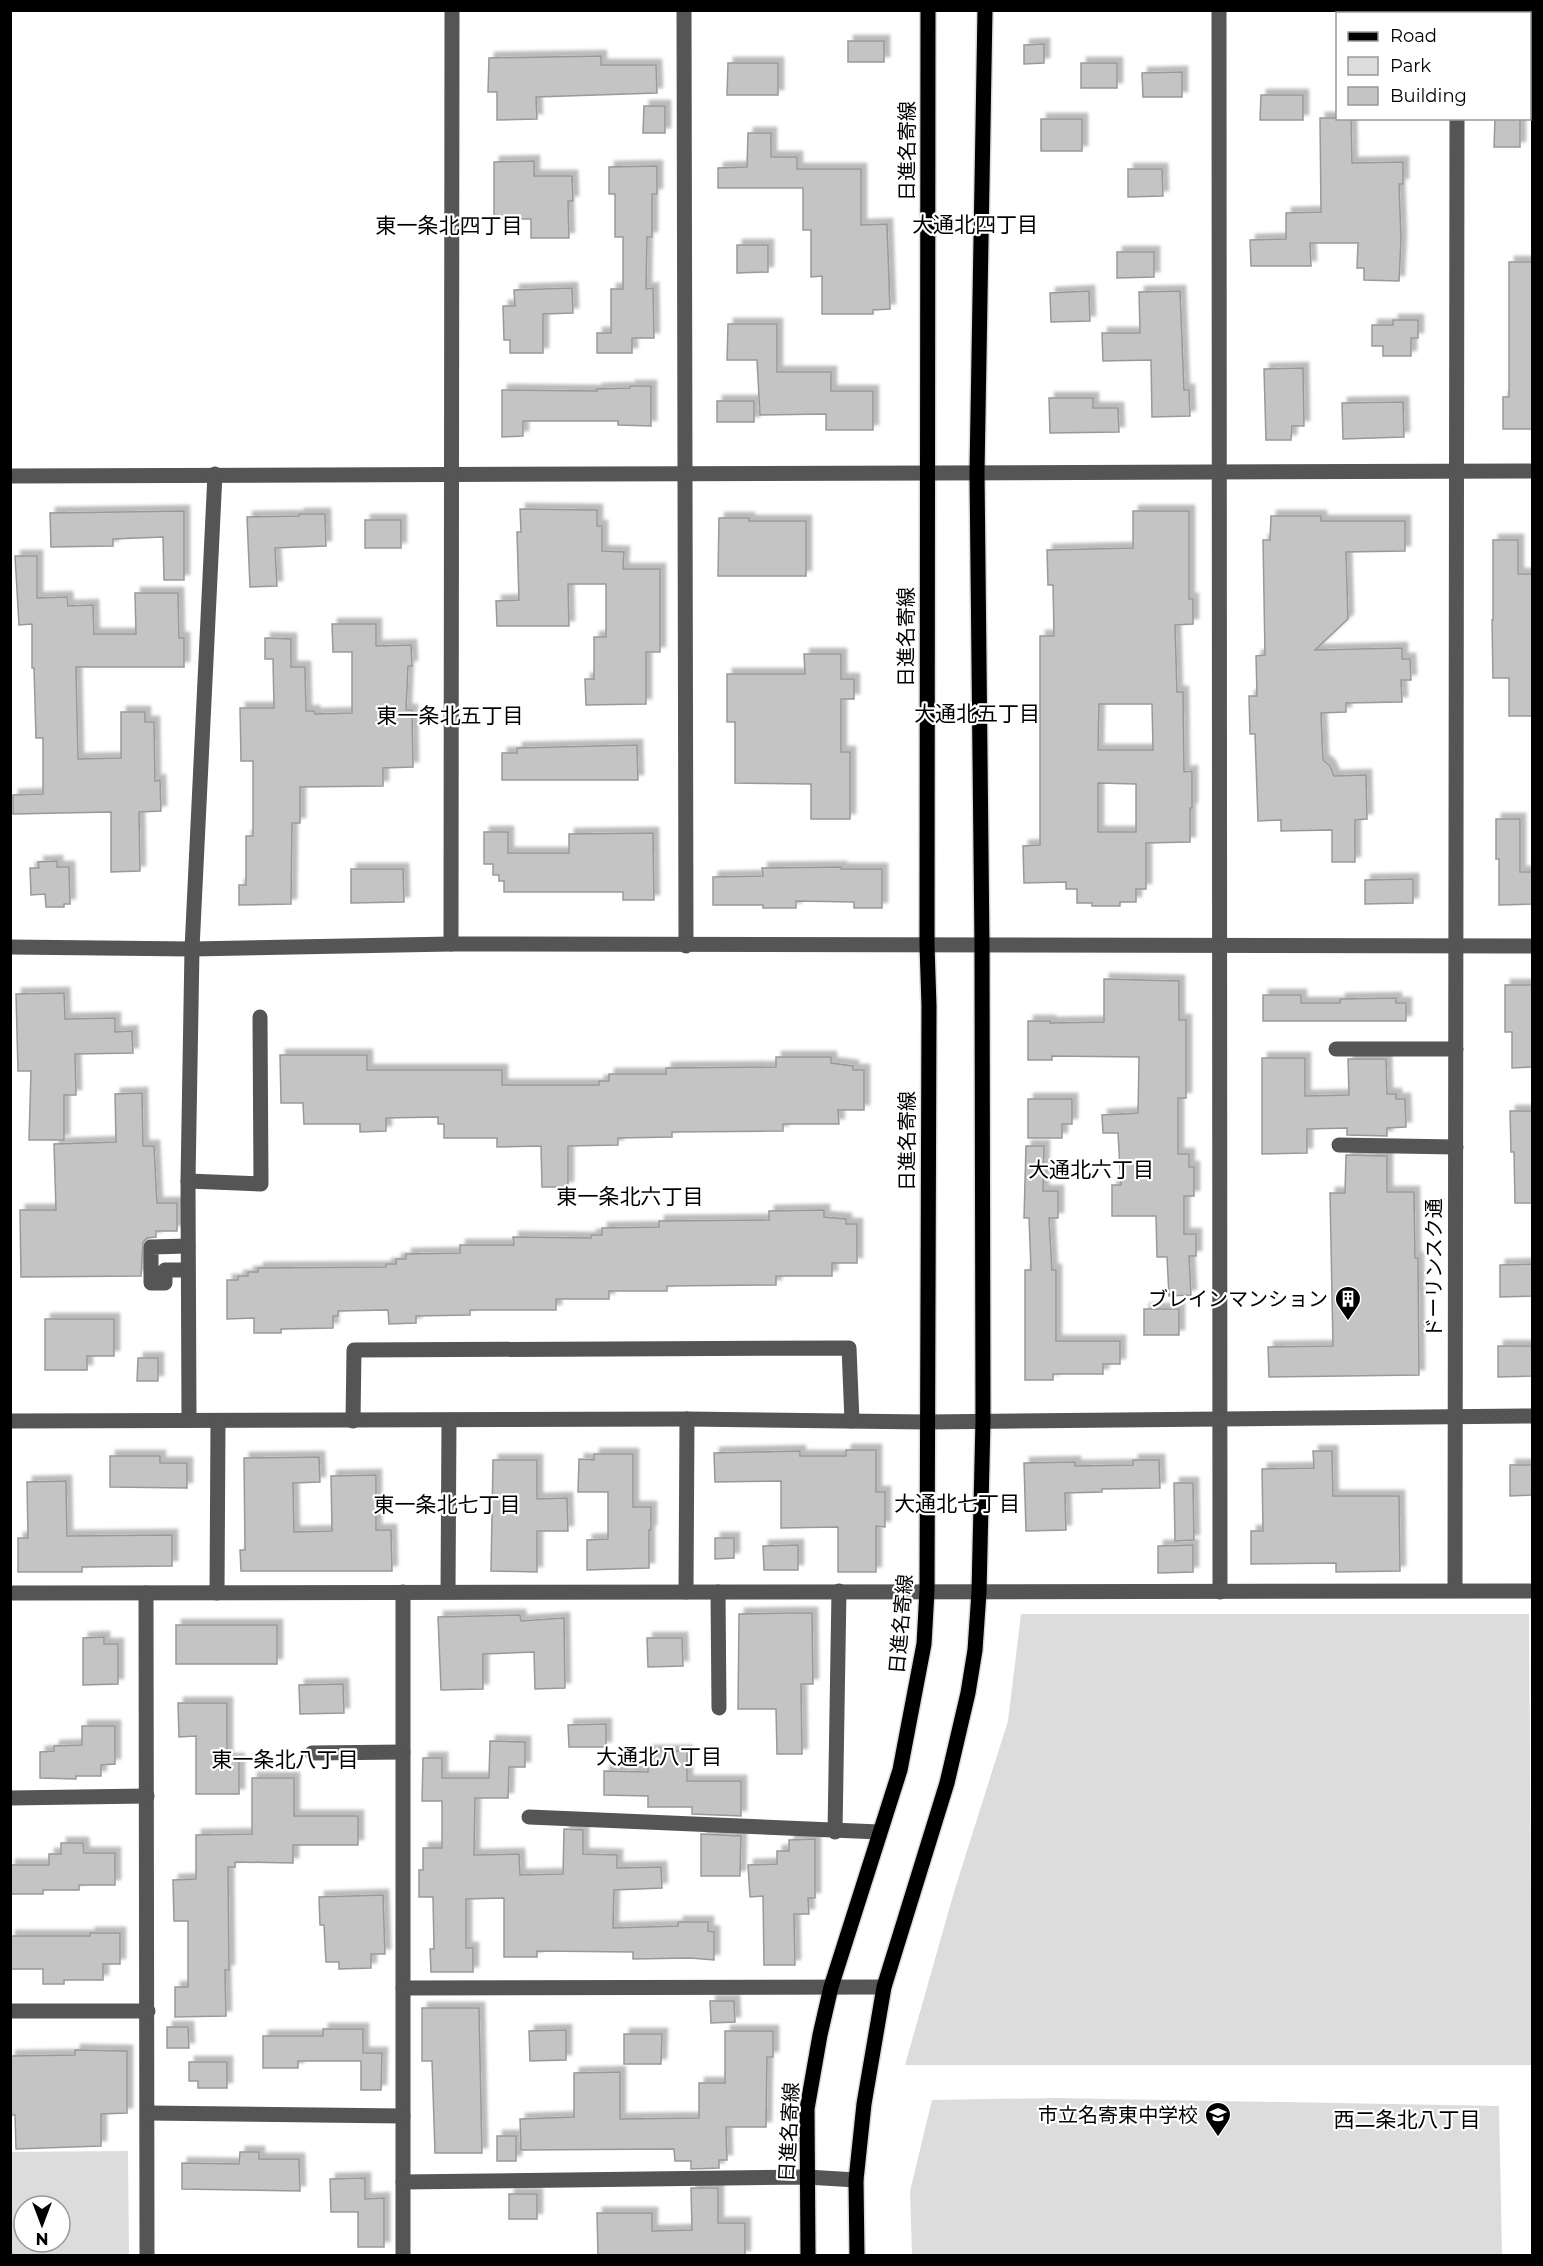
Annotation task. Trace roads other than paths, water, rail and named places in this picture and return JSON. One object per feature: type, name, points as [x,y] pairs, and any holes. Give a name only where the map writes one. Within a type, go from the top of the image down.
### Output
[{"type":"main road","name":"日進名寄線","points":[[808,2256],[807,2109],[820,2035],[831,1987],[900,1770],[924,1644],[927,1591],[928,10]]},
{"type":"main road","points":[[857,2256],[856,2180],[864,2104],[884,1987],[947,1783],[970,1682],[979,1592],[983,1420],[982,946],[977,472],[985,10]]},
{"type":"street","points":[[451,944],[452,10]]},
{"type":"street","points":[[684,10],[686,946]]},
{"type":"street","points":[[1219,10],[1220,1592]]},
{"type":"street","name":"ドーリンスク通","points":[[1455,1590],[1456,120]]},
{"type":"street","points":[[10,476],[1533,471]]},
{"type":"street","points":[[189,1420],[188,1181],[192,949],[215,474]]},
{"type":"street","points":[[10,947],[192,949],[451,944],[1533,946]]},
{"type":"street","points":[[188,1181],[261,1184],[260,1017]]},
{"type":"street","points":[[1336,1049],[1456,1049]]},
{"type":"street","points":[[1338,1145],[1456,1147]]},
{"type":"street","points":[[188,1246],[151,1247],[151,1283],[165,1283],[165,1270],[188,1270]]},
{"type":"street","points":[[353,1420],[354,1350],[849,1348],[852,1420]]},
{"type":"street","points":[[10,1421],[687,1419],[927,1422],[1533,1416]]},
{"type":"street","points":[[686,1592],[687,1419]]},
{"type":"street","points":[[448,1592],[449,1420]]},
{"type":"street","points":[[217,1593],[218,1421]]},
{"type":"street","points":[[835,1832],[839,1591]]},
{"type":"street","points":[[10,1593],[1533,1591]]},
{"type":"street","points":[[402,1592],[403,2256]]},
{"type":"street","points":[[717,1592],[719,1708]]},
{"type":"street","points":[[146,1593],[147,2256]]},
{"type":"street","points":[[312,1753],[403,1752]]},
{"type":"street","points":[[10,1798],[147,1796]]},
{"type":"street","points":[[529,1817],[835,1832],[879,1832]]},
{"type":"street","points":[[403,1988],[884,1987]]},
{"type":"street","points":[[10,2011],[148,2011]]},
{"type":"street","points":[[148,2113],[403,2116]]},
{"type":"street","points":[[403,2182],[807,2177],[856,2180]]},
{"type":"place","name":"ブレインマンション","points":[[1348,1322]]},
{"type":"place","name":"市立名寄東中学校","points":[[1218,2138]]},
{"type":"district","name":"大通北四丁目","points":[[975,225]]},
{"type":"district","name":"東一条北四丁目","points":[[449,226]]},
{"type":"district","name":"大通北五丁目","points":[[977,714]]},
{"type":"district","name":"東一条北五丁目","points":[[450,716]]},
{"type":"district","name":"大通北六丁目","points":[[1091,1170]]},
{"type":"district","name":"東一条北六丁目","points":[[630,1197]]},
{"type":"district","name":"大通北七丁目","points":[[957,1504]]},
{"type":"district","name":"東一条北七丁目","points":[[447,1505]]},
{"type":"district","name":"大通北八丁目","points":[[659,1757]]},
{"type":"district","name":"東一条北八丁目","points":[[285,1760]]},
{"type":"district","name":"西二条北八丁目","points":[[1407,2120]]}]
